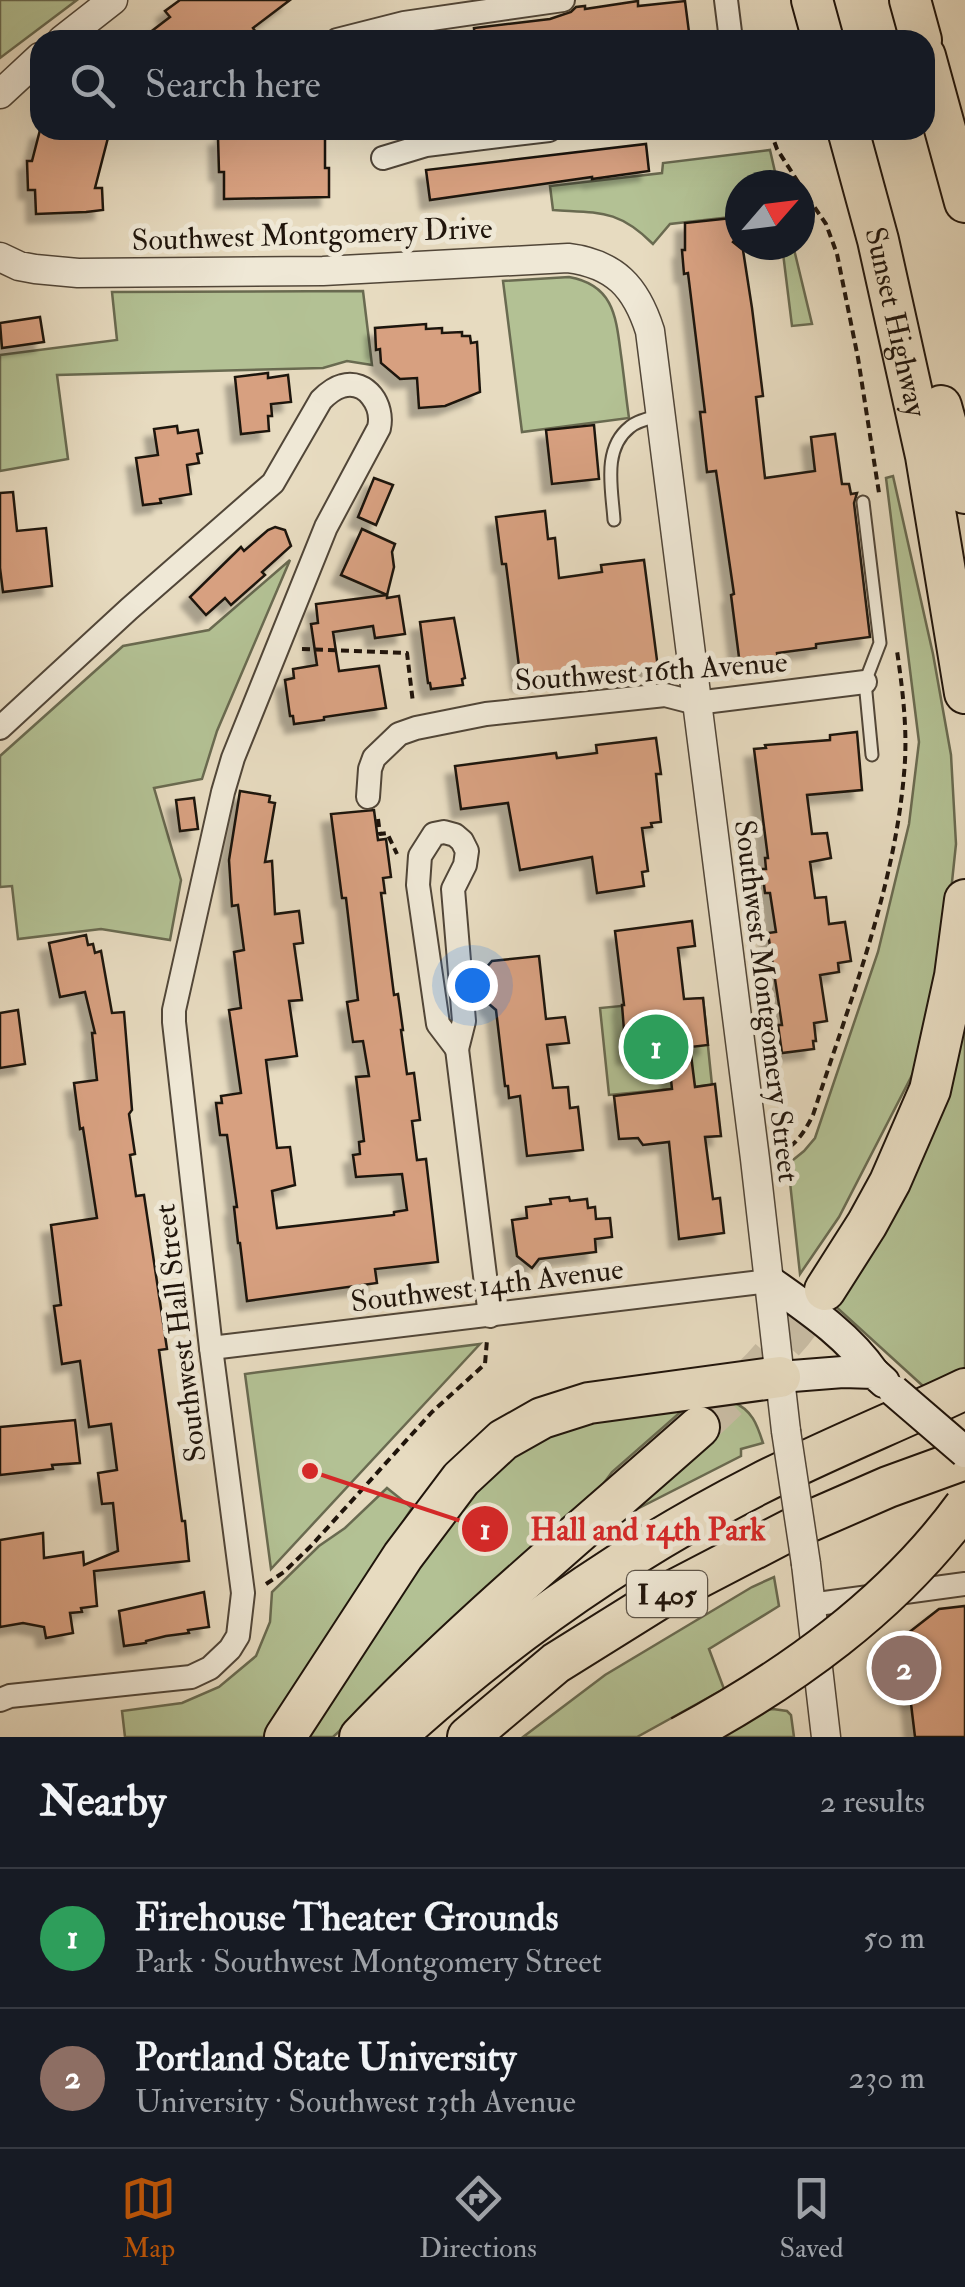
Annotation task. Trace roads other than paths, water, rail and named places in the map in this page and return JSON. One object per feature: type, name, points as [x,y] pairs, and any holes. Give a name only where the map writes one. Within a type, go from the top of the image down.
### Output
[{"type":"highway","points":[[812,0],[820,30]]},
{"type":"highway","points":[[910,0],[918,30]]},
{"type":"highway","points":[[935,92],[965,202]]},
{"type":"highway","name":"Sunset Highway","points":[[851,140],[878,240],[926,456],[965,692]]},
{"type":"highway","points":[[878,240],[913,304],[965,493]]},
{"type":"highway","points":[[826,1290],[890,1182],[930,1090],[956,976],[965,900]]},
{"type":"highway","points":[[285,1737],[403,1556],[461,1479],[503,1440],[542,1418],[590,1404],[780,1377]]},
{"type":"highway","points":[[874,1432],[965,1390]]},
{"type":"highway","name":"I 405","points":[[395,1737],[510,1639],[600,1576],[757,1485],[874,1432],[965,1410]]},
{"type":"highway","points":[[360,1737],[495,1606],[698,1427]]},
{"type":"highway","name":"I 405","points":[[468,1737],[556,1662],[665,1594],[794,1528],[965,1456]]},
{"type":"highway","points":[[681,1737],[772,1684],[874,1606],[922,1560],[965,1506]]},
{"type":"main road","points":[[769,1282],[859,1350],[884,1382],[965,1456]]},
{"type":"main road","points":[[780,1377],[843,1372],[884,1382]]},
{"type":"street","points":[[75,30],[113,0]]},
{"type":"street","points":[[376,30],[563,0]]},
{"type":"street","points":[[726,0],[730,30]]},
{"type":"street","points":[[0,94],[30,66]]},
{"type":"street","points":[[383,158],[426,145],[467,140]]},
{"type":"street","name":"Southwest Montgomery Drive","points":[[0,257],[35,269],[78,273],[323,271],[550,257],[598,264],[622,280]]},
{"type":"street","name":"Southwest Montgomery Street","points":[[622,280],[638,301],[650,331],[826,1737]]},
{"type":"street","name":"Southwest Hall Street","points":[[0,728],[272,483],[321,400],[343,385],[365,390],[379,406],[379,428],[326,527],[226,776],[176,998],[174,1022],[211,1348],[244,1593],[238,1636],[230,1649],[200,1674],[0,1700]]},
{"type":"street","name":"Southwest 16th Avenue","points":[[368,797],[374,758],[399,734],[416,728],[486,714],[665,694],[696,703],[865,682]]},
{"type":"street","points":[[458,1049],[438,1024],[418,885],[420,856],[434,834],[444,832],[462,840],[467,852],[466,864],[453,889],[464,1021],[458,1049],[490,1316]]},
{"type":"street","name":"Southwest 14th Avenue","points":[[211,1348],[769,1282]]},
{"type":"street","points":[[810,1605],[965,1584]]},
{"type":"lane","points":[[614,520],[610,464],[616,442],[632,424],[661,415]]},
{"type":"lane","points":[[863,502],[880,643],[865,682],[872,755]]},
{"type":"tunnel","points":[[699,1427],[761,1368],[825,1290]]},
{"type":"place","name":"Firehouse Theater Grounds","points":[[656,1047]]},
{"type":"place","name":"Hall and 14th Park","points":[[310,1471]]},
{"type":"place","name":"Portland State University","points":[[904,1668]]}]
